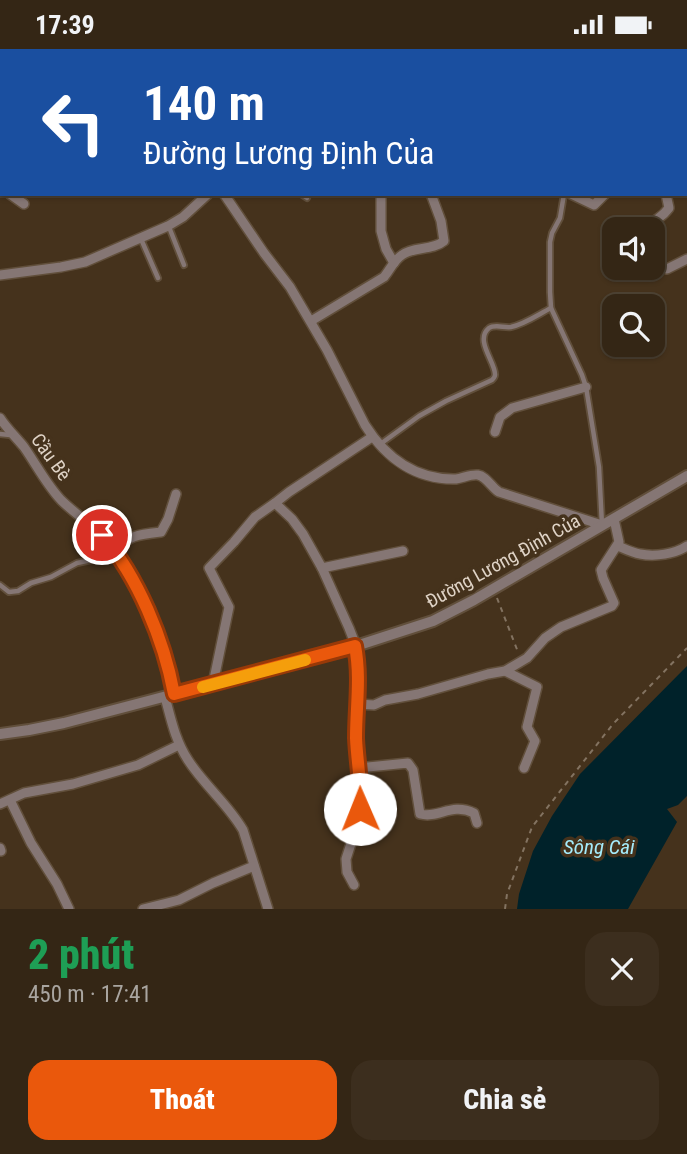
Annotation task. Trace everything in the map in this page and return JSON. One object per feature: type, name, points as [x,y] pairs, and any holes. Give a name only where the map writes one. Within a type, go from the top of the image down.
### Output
[{"type":"street","points":[[13,196],[24,204]]},
{"type":"street","points":[[0,275],[85,262],[168,226],[206,196]]},
{"type":"street","points":[[225,196],[311,321],[376,441],[395,460],[413,471],[447,478],[459,479],[478,475],[499,492],[602,525]]},
{"type":"street","points":[[382,196],[381,231],[386,249],[394,263]]},
{"type":"street","points":[[311,321],[384,277],[404,253],[437,246],[444,241],[441,222],[431,196]]},
{"type":"street","points":[[575,196],[594,205],[603,196]]},
{"type":"street","points":[[661,217],[669,208],[666,196]]},
{"type":"street","points":[[667,269],[687,259]]},
{"type":"street","points":[[495,432],[500,417],[512,408],[586,387]]},
{"type":"street","name":"Cầu Bè","points":[[0,418],[60,499],[102,535],[130,577],[158,634],[168,665],[169,695],[179,745],[209,787],[237,818],[243,830],[265,908]]},
{"type":"street","points":[[213,684],[229,607],[209,568],[255,517],[289,492],[376,441]]},
{"type":"street","name":"Đường Lương Định Của","points":[[0,734],[53,725],[213,684],[355,646],[433,621],[494,589],[687,476]]},
{"type":"street","points":[[115,552],[130,537],[161,532],[176,494]]},
{"type":"street","points":[[275,503],[303,534],[322,568],[355,646],[359,671],[356,740],[361,783],[360,809],[345,859],[347,872],[354,885]]},
{"type":"street","points":[[358,704],[373,705],[505,671],[522,663],[545,638],[561,627],[612,606],[614,603],[601,570],[618,546],[619,537],[614,519]]},
{"type":"street","points":[[618,546],[642,555],[670,553],[687,546]]},
{"type":"street","points":[[322,568],[403,551]]},
{"type":"street","points":[[505,671],[537,687],[527,727],[535,741],[524,768]]},
{"type":"street","points":[[0,804],[31,791],[73,784],[138,765],[179,745]]},
{"type":"street","points":[[358,768],[408,764],[413,770],[420,814],[425,816],[459,809],[474,813],[477,823]]},
{"type":"street","points":[[10,800],[69,909]]},
{"type":"street","points":[[143,909],[179,900],[254,866]]},
{"type":"lane","points":[[564,196],[560,218],[550,242],[551,308],[586,387],[599,467],[602,525]]},
{"type":"lane","points":[[168,226],[184,265]]},
{"type":"lane","points":[[141,239],[158,278]]},
{"type":"lane","points":[[376,441],[446,401],[492,380],[494,371],[485,349],[487,330],[492,327],[516,325],[551,308]]},
{"type":"lane","points":[[0,434],[14,435]]},
{"type":"lane","points":[[0,585],[9,592],[18,591],[77,563],[106,557],[115,552]]},
{"type":"path","points":[[494,589],[522,663]]},
{"type":"path","points":[[505,909],[507,894],[532,827],[613,724],[687,648]]},
{"type":"water","name":"Sông Cái","points":[[687,666],[687,796],[678,805],[667,809],[677,822],[628,909],[517,909],[533,851],[580,774]]},
{"type":"slow traffic","points":[[203,687],[305,660]]},
{"type":"route","points":[[102,535],[130,577],[151,618],[168,665],[174,694],[355,646],[359,671],[356,740],[361,783],[360,809]]}]
